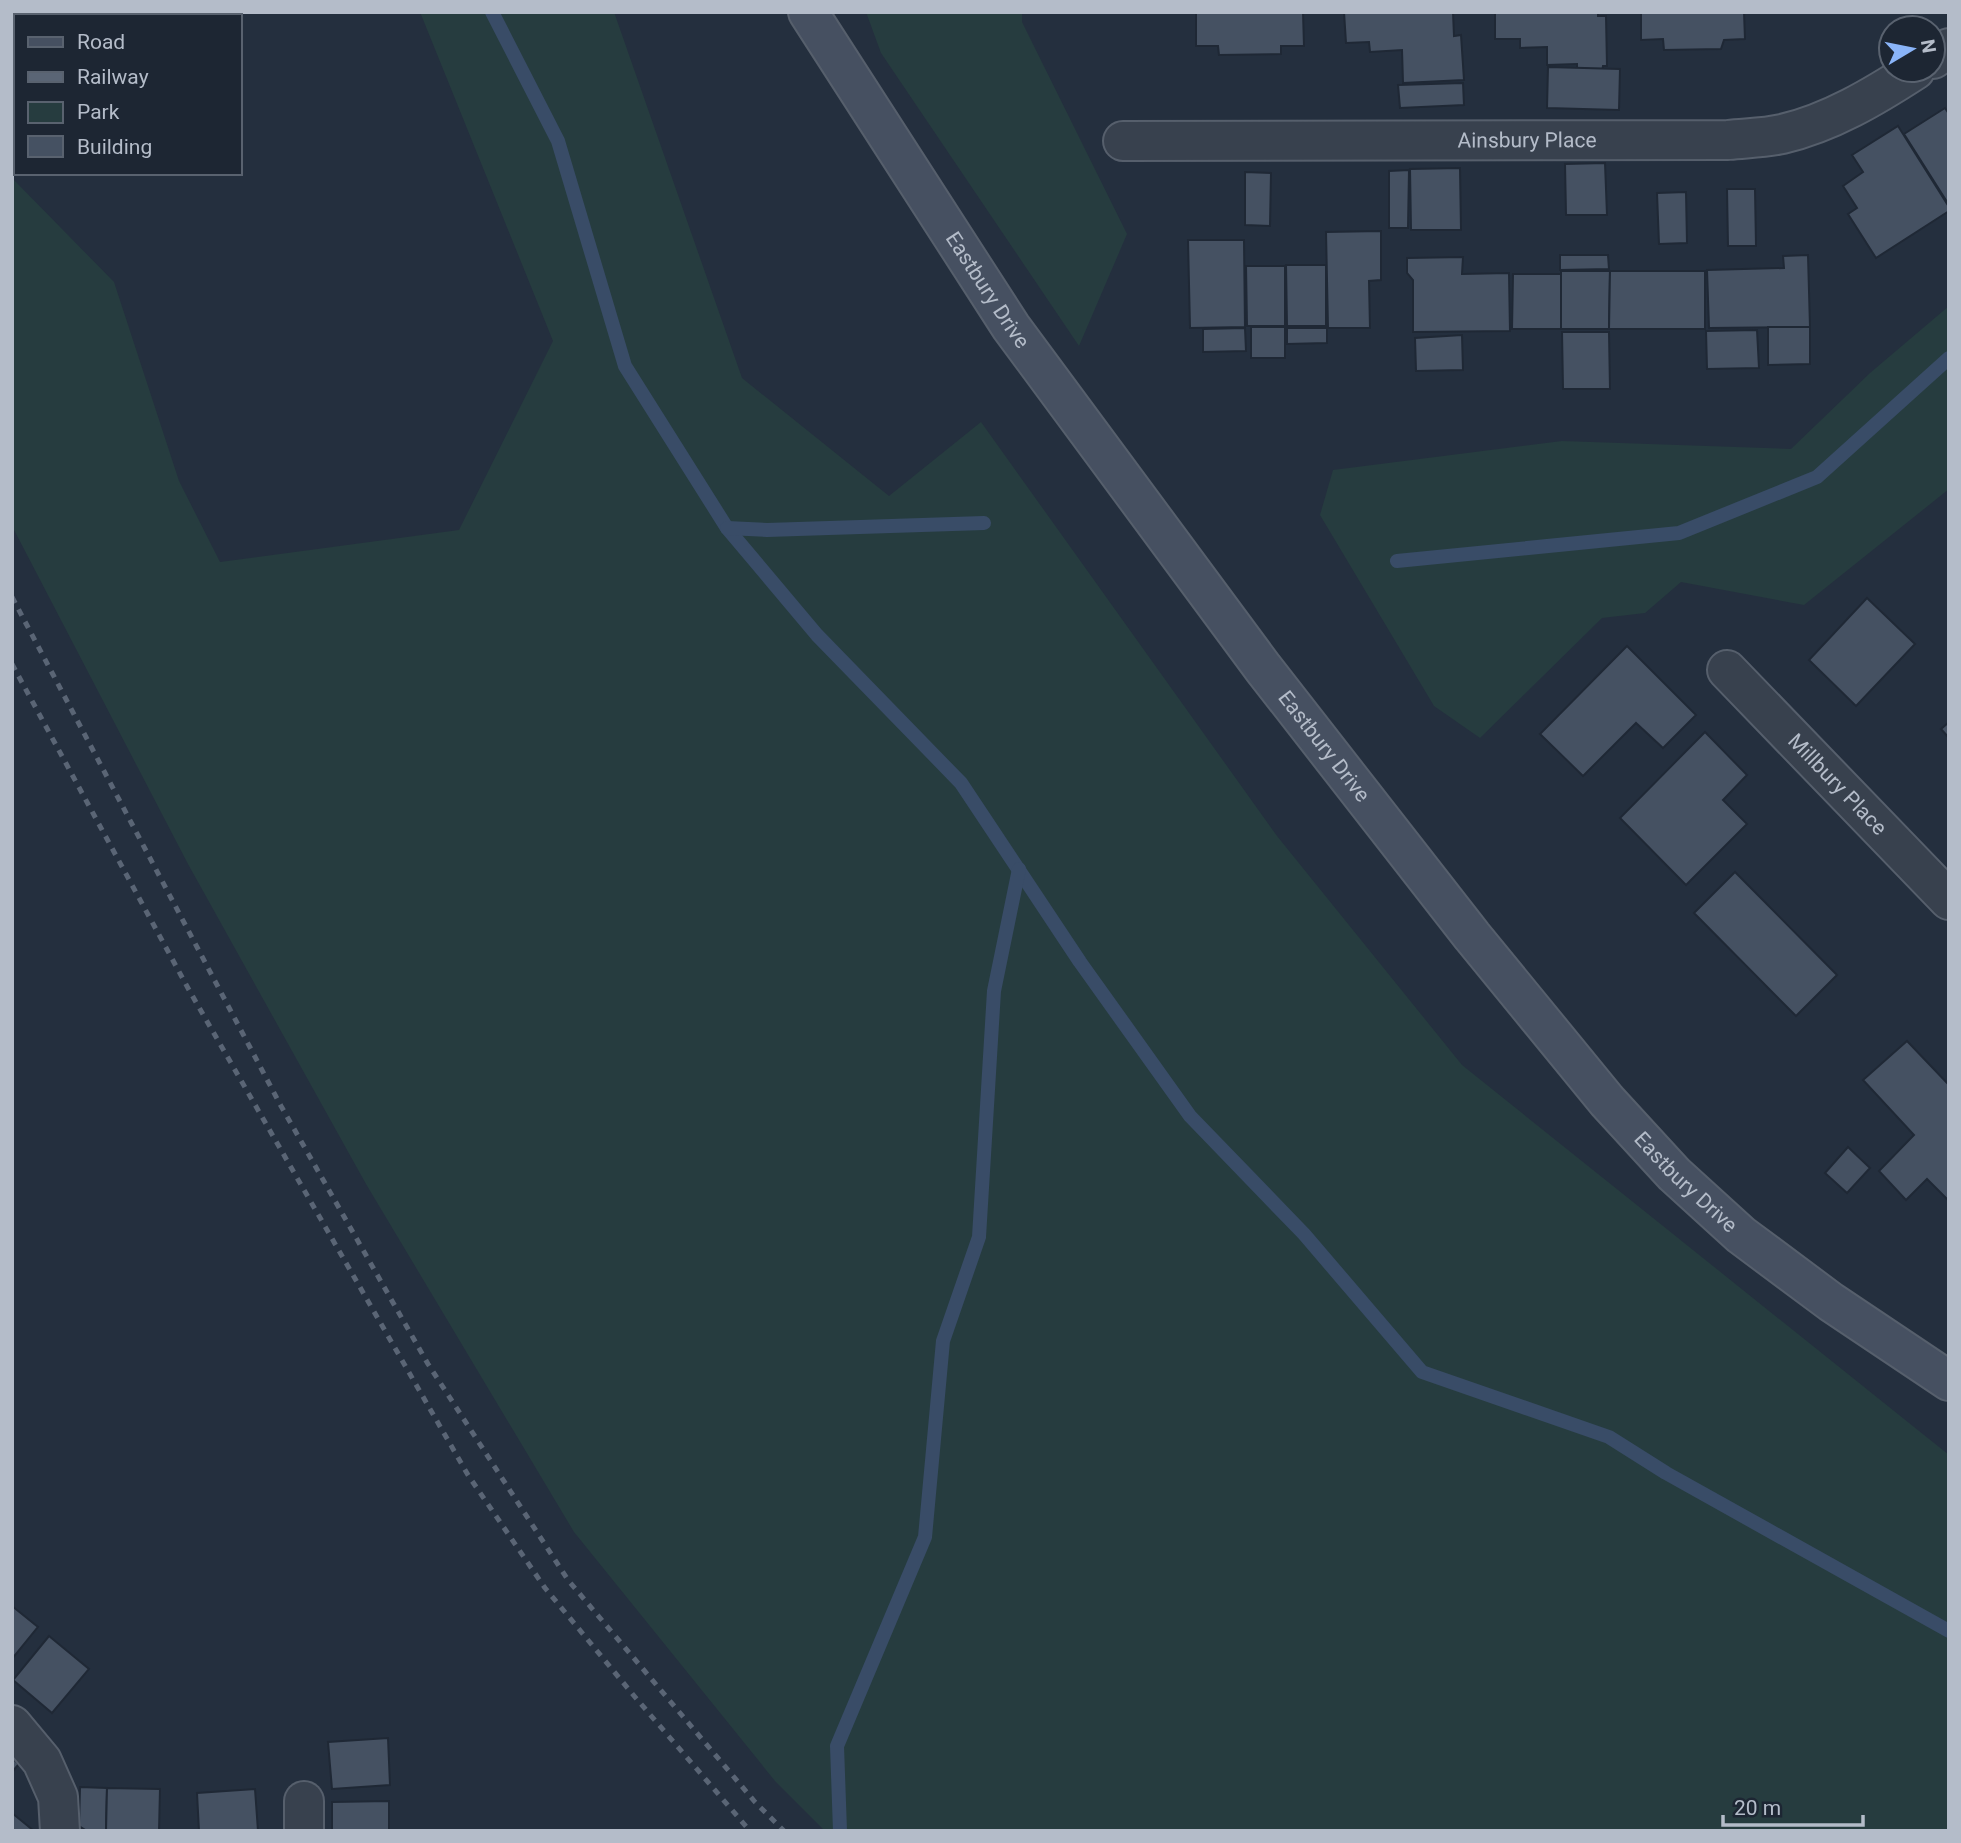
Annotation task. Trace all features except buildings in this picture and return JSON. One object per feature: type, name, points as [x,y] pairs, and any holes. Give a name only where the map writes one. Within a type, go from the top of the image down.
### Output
[{"type":"street","name":"Eastbury Drive","points":[[808,12],[1019,338],[1264,668],[1472,936],[1607,1101],[1674,1174],[1741,1235],[1831,1302],[1948,1379]]},
{"type":"street","name":"Ainsbury Place","points":[[1123,141],[1728,140],[1782,134],[1828,118],[1894,84]]},
{"type":"street","name":"Millbury Place","points":[[1727,670],[1949,900]]},
{"type":"street","points":[[12,1725],[42,1760],[58,1797],[61,1831]]},
{"type":"green space","points":[[420,12],[614,12],[742,378],[889,496],[981,422],[1277,836],[1462,1065],[1949,1455],[1949,1831],[825,1831],[775,1781],[574,1532],[366,1184],[188,864],[12,526],[12,178],[114,282],[179,481],[220,562],[459,530],[553,341]]},
{"type":"green space","points":[[866,12],[1022,12],[1022,22],[1127,234],[1079,346],[881,53]]},
{"type":"green space","points":[[1949,306],[1949,489],[1804,605],[1681,582],[1645,613],[1602,618],[1480,738],[1434,706],[1320,515],[1333,470],[1562,441],[1791,449],[1870,373]]},
{"type":"waterway","points":[[492,12],[558,141],[625,366],[727,528],[817,635],[961,783],[1080,962],[1190,1116],[1304,1234],[1422,1372],[1609,1437],[1666,1473],[1949,1631]]},
{"type":"waterway","points":[[1397,561],[1679,533],[1817,477],[1949,358]]},
{"type":"waterway","points":[[727,528],[767,530],[984,523]]},
{"type":"waterway","points":[[840,1831],[837,1746],[925,1537],[943,1341],[979,1237],[994,991],[1019,869]]},
{"type":"railway","points":[[12,597],[281,1106],[428,1364],[568,1580],[755,1802],[784,1831]]},
{"type":"railway","points":[[12,664],[189,990],[468,1475],[545,1588],[750,1831]]}]
